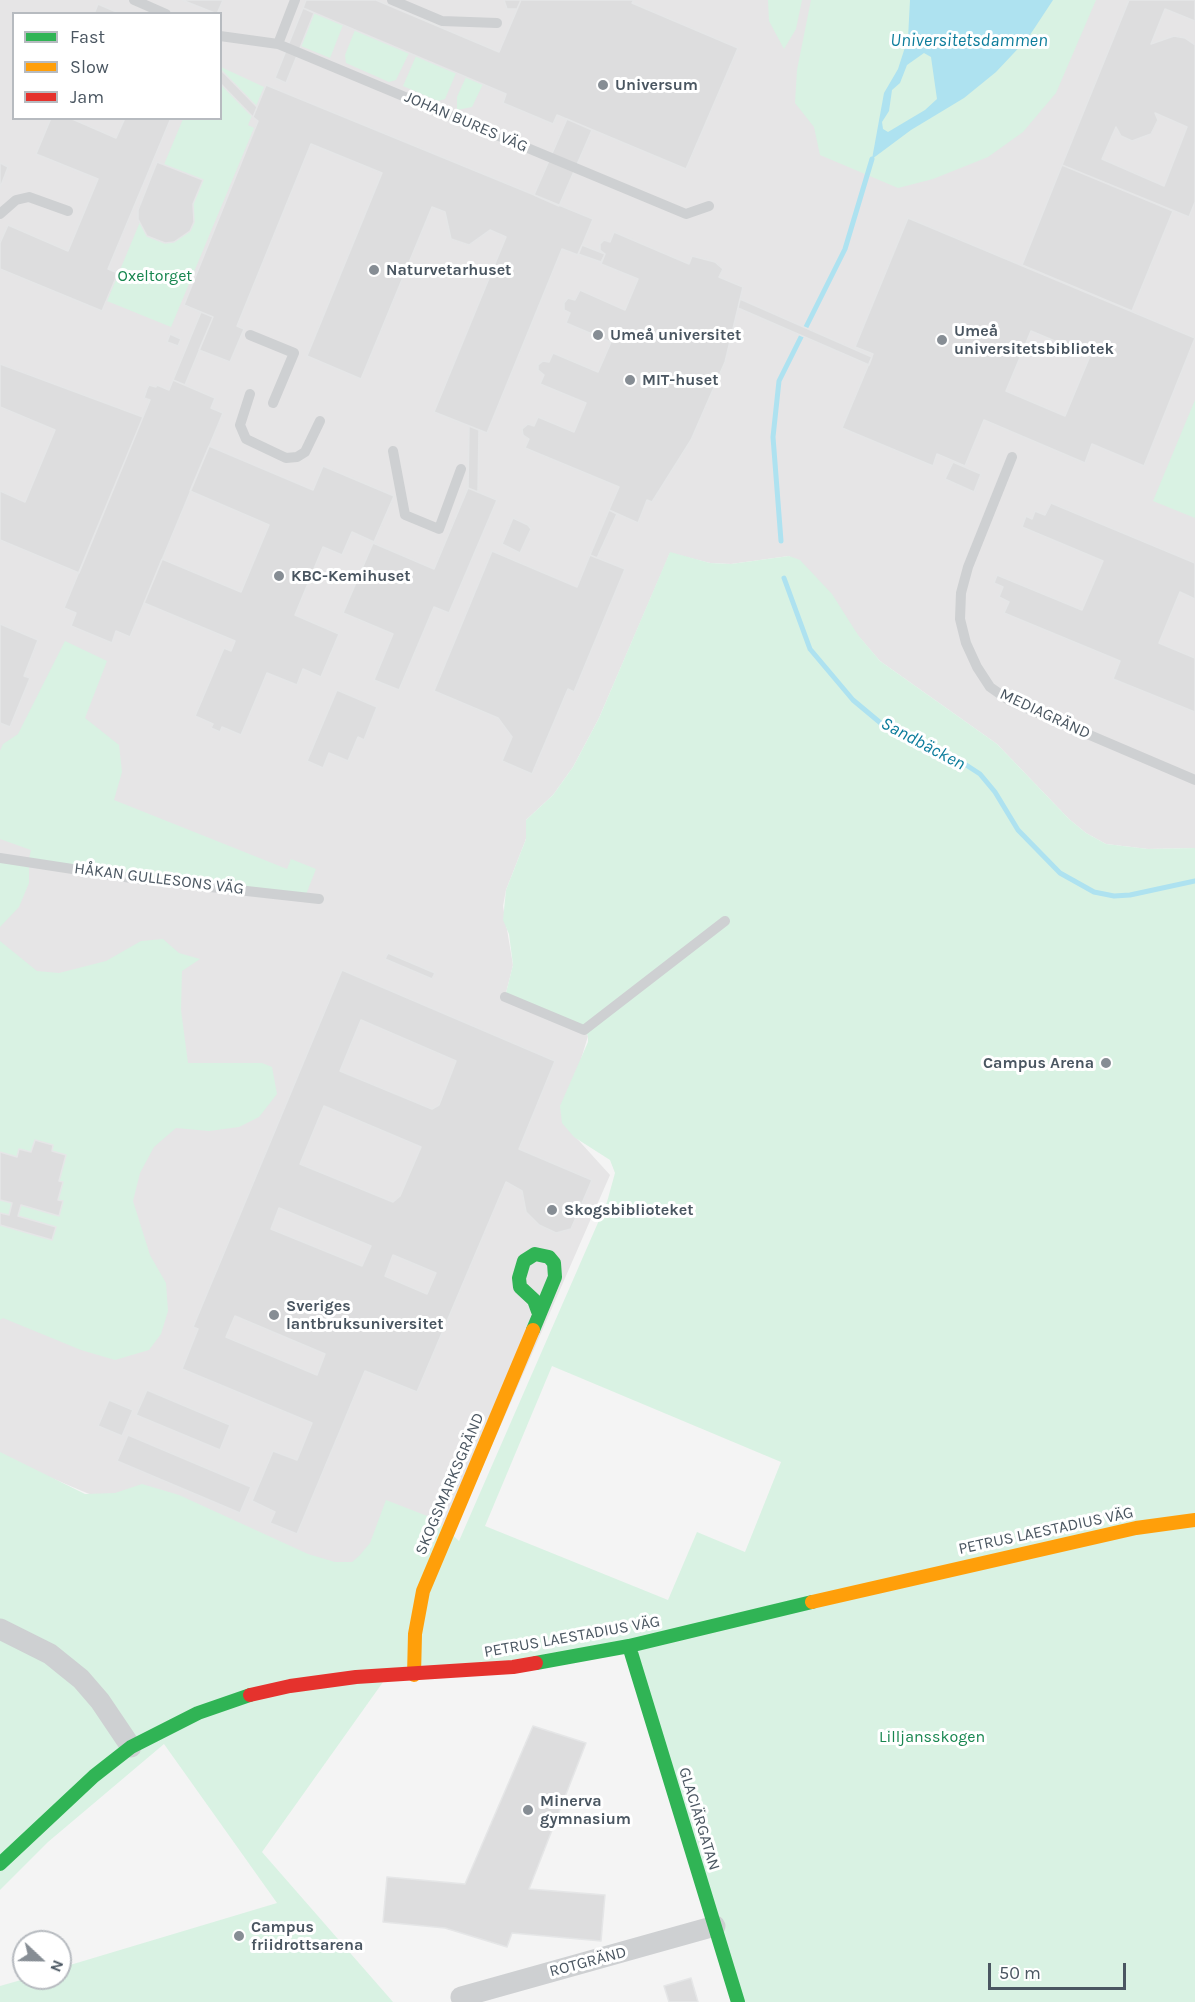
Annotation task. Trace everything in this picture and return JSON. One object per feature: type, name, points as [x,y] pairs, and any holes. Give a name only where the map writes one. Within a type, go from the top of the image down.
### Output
[{"type":"street","name":"SKOGSMARKSGRÄND","points":[[414,1675],[415,1634],[423,1591],[538,1311]]},
{"type":"street","name":"PETRUS LAESTADIUS VÄG","points":[[0,1864],[94,1776],[131,1747],[198,1713],[255,1694],[356,1677],[513,1667],[629,1646],[993,1559],[1136,1528],[1195,1520]]},
{"type":"street","points":[[0,1629],[50,1654],[81,1678],[100,1701],[131,1747]]},
{"type":"street","name":"GLACIÄRGATAN","points":[[629,1646],[738,2002]]},
{"type":"street","name":"ROTGRÄND","points":[[461,1997],[715,1926]]},
{"type":"lane","points":[[134,0],[161,12]]},
{"type":"lane","points":[[278,44],[295,0]]},
{"type":"lane","points":[[392,0],[442,21],[497,23]]},
{"type":"lane","name":"JOHAN BURES VÄG","points":[[222,36],[278,44],[686,214],[709,206]]},
{"type":"lane","points":[[0,214],[16,200],[29,197],[68,211]]},
{"type":"lane","points":[[250,335],[294,353],[273,403]]},
{"type":"lane","points":[[250,394],[240,425],[246,439],[286,458],[297,457],[305,452],[320,421]]},
{"type":"lane","points":[[393,451],[405,515],[439,529],[461,470]]},
{"type":"lane","name":"MEDIAGRÄND","points":[[1012,457],[968,567],[961,593],[960,619],[966,643],[977,667],[990,687],[1010,701],[1195,780]]},
{"type":"lane","name":"HÅKAN GULLESONS VÄG","points":[[0,858],[138,879],[319,899]]},
{"type":"lane","points":[[505,997],[584,1030],[725,921]]},
{"type":"shaded area","name":"Umeå universitet","points":[[0,0],[1195,0],[1195,848],[1148,849],[1106,844],[1086,833],[1069,819],[997,744],[880,661],[789,556],[731,564],[710,563],[670,553],[599,718],[573,767],[553,795],[526,820],[526,839],[506,890],[503,906],[513,965],[505,997],[584,1030],[588,1036],[562,1122],[610,1175],[418,1615],[380,1618],[0,1456]]},
{"type":"green space","points":[[768,0],[802,0],[796,29],[784,49],[769,21]]},
{"type":"green space","points":[[811,0],[1096,0],[1056,93],[1023,132],[988,157],[933,179],[898,188],[820,155],[814,127],[795,103],[797,70]]},
{"type":"green space","points":[[314,13],[343,25],[330,58],[301,46]]},
{"type":"green space","points":[[355,30],[409,53],[396,80],[389,82],[346,63],[345,55]]},
{"type":"green space","points":[[416,56],[456,73],[445,99],[438,101],[403,86]]},
{"type":"green space","name":"Oxeltorget","points":[[222,67],[264,87],[248,125],[254,128],[171,327],[107,301],[183,120],[222,120]]},
{"type":"green space","points":[[466,77],[483,84],[472,107],[457,110],[457,97]]},
{"type":"green space","points":[[1195,400],[1195,518],[1153,501]]},
{"type":"green space","name":"Lilljansskogen","points":[[670,552],[710,563],[731,564],[789,556],[800,560],[832,594],[858,635],[880,661],[997,744],[1069,819],[1086,833],[1106,844],[1148,849],[1195,848],[1195,2002],[738,2002],[629,1646],[388,1675],[262,1852],[393,2002],[0,2002],[0,1986],[12,1983],[12,1990],[72,1990],[72,1964],[277,1903],[164,1744],[48,1842],[0,1890],[0,1452],[85,1494],[115,1493],[142,1484],[179,1495],[308,1554],[335,1562],[352,1562],[370,1543],[386,1500],[435,1519],[459,1541],[607,1202],[615,1173],[610,1160],[574,1137],[562,1123],[560,1106],[588,1042],[588,1036],[584,1030],[505,997],[513,965],[509,934],[503,920],[506,890],[526,839],[526,820],[553,795],[573,767],[599,718]],"holes":[[[552,1366],[781,1462],[745,1552],[697,1532],[668,1600],[485,1526]]]},
{"type":"green space","points":[[65,641],[107,661],[85,718],[119,745],[122,772],[114,800],[287,869],[291,859],[316,869],[305,897],[29,864],[29,883],[19,907],[0,927],[0,858],[28,863],[31,850],[0,839],[0,751],[3,744],[18,734]]},
{"type":"green space","points":[[163,939],[179,953],[200,959],[182,971],[181,1010],[188,1063],[262,1063],[272,1067],[277,1094],[259,1117],[239,1127],[209,1131],[176,1128],[154,1147],[140,1173],[133,1201],[150,1255],[166,1283],[168,1311],[161,1334],[149,1350],[115,1360],[81,1350],[3,1318],[0,1320],[0,941],[37,971],[59,973],[106,961],[141,941]]},
{"type":"water","name":"Universitetsdammen","points":[[910,0],[1053,0],[1028,38],[996,72],[964,98],[911,130],[872,159],[884,93],[898,69],[908,38]],"holes":[[[924,53],[931,57],[937,99],[925,110],[888,132],[883,129],[882,122],[889,111],[892,90],[900,83],[907,65]]]},
{"type":"building","points":[[182,0],[223,0],[218,12],[212,12]]},
{"type":"building","name":"Universum","points":[[306,0],[376,0],[499,52],[521,0],[634,0],[632,3],[738,48],[686,169],[557,115],[553,124],[503,103],[506,94],[303,8]]},
{"type":"building","points":[[504,0],[521,0],[517,9],[507,9]]},
{"type":"building","points":[[1129,0],[1195,0],[1195,21],[1165,9],[1151,44],[1174,36],[1185,38],[1195,45],[1195,202],[1189,217],[1062,165]],"holes":[[[1155,113],[1187,127],[1164,186],[1102,159],[1116,127],[1121,136],[1132,141],[1151,134],[1158,120]]]},
{"type":"building","points":[[98,4],[116,12],[95,12]]},
{"type":"building","points":[[303,8],[314,13],[286,83],[275,78]]},
{"type":"building","points":[[222,71],[257,107],[253,117],[222,85]]},
{"type":"building","name":"Naturvetarhuset","points":[[266,85],[593,219],[578,255],[562,249],[487,433],[434,412],[506,237],[490,230],[469,245],[451,239],[445,212],[432,207],[361,379],[307,356],[382,173],[311,144],[237,326],[244,329],[230,362],[199,350],[213,317],[184,305],[258,121],[253,117]]},
{"type":"building","points":[[567,119],[592,130],[559,206],[534,195]]},
{"type":"building","points":[[50,120],[75,120],[116,138],[124,120],[170,120],[108,269],[118,273],[102,311],[0,269],[0,243],[8,225],[68,251],[98,179],[36,154]]},
{"type":"building","points":[[157,162],[203,180],[193,204],[194,222],[190,231],[174,242],[165,243],[147,236],[138,219],[138,210]]},
{"type":"building","points":[[0,163],[8,167],[0,188]]},
{"type":"building","points":[[1062,165],[1173,211],[1132,311],[1022,265]]},
{"type":"building","name":"Umeå universitetsbibliotek","points":[[908,218],[1195,338],[1144,466],[1092,444],[1085,463],[984,420],[965,466],[937,454],[933,466],[842,428],[873,354],[855,347]],"holes":[[[1031,331],[1090,356],[1065,416],[1006,391]]]},
{"type":"building","name":"MIT-huset","points":[[614,232],[689,264],[692,256],[715,262],[723,269],[719,277],[743,287],[725,362],[691,440],[652,502],[647,500],[638,523],[609,510],[619,487],[525,448],[529,439],[523,435],[522,429],[528,424],[534,426],[538,417],[574,432],[586,403],[540,384],[544,375],[538,370],[538,365],[543,361],[549,362],[553,353],[598,372],[611,342],[566,323],[570,313],[564,310],[564,303],[568,298],[575,300],[580,290],[625,310],[638,279],[601,264],[605,254],[600,250],[600,244],[604,240],[610,242]]},
{"type":"building","points":[[582,245],[605,254],[601,262],[578,254]]},
{"type":"building","points":[[740,299],[872,357],[869,365],[738,308]]},
{"type":"building","points":[[201,312],[213,317],[185,385],[173,380]]},
{"type":"building","points":[[170,334],[181,339],[178,346],[167,342]]},
{"type":"building","points":[[0,364],[143,417],[79,573],[0,540],[0,491],[25,502],[55,430],[0,407]]},
{"type":"building","points":[[173,380],[215,398],[211,408],[223,413],[130,637],[116,631],[112,643],[71,626],[76,613],[64,608],[150,400],[144,398],[147,389],[149,385],[156,387],[157,385],[169,390]]},
{"type":"building","points":[[469,426],[479,430],[478,492],[468,488]]},
{"type":"building","name":"KBC-Kemihuset","points":[[209,446],[313,490],[323,466],[394,496],[374,542],[352,532],[342,555],[323,547],[295,615],[339,634],[321,677],[303,669],[297,685],[267,673],[241,735],[222,727],[220,732],[211,728],[213,724],[195,716],[224,648],[231,651],[235,641],[144,603],[162,559],[241,592],[269,525],[190,491]]},
{"type":"building","points":[[953,462],[981,474],[974,492],[945,479]]},
{"type":"building","points":[[468,488],[497,500],[449,613],[434,607],[399,690],[374,680],[393,634],[343,613],[373,543],[434,569]]},
{"type":"building","points":[[1051,503],[1195,563],[1195,599],[1180,592],[1159,643],[1195,658],[1195,712],[1113,679],[1120,661],[1004,613],[1009,602],[999,597],[1003,587],[994,583],[997,575],[1082,610],[1103,561],[1022,527],[1026,516],[1032,519],[1035,511],[1045,515]]},
{"type":"building","points":[[609,510],[617,514],[597,558],[590,555]]},
{"type":"building","points":[[513,518],[528,525],[531,529],[520,553],[502,544]]},
{"type":"building","points":[[492,551],[577,587],[590,555],[625,569],[574,692],[568,689],[532,774],[502,761],[512,737],[498,718],[434,691]]},
{"type":"building","points":[[0,624],[38,640],[24,676],[30,678],[10,727],[0,723]]},
{"type":"building","points":[[337,690],[377,707],[364,740],[358,737],[348,761],[329,753],[323,768],[307,761]]},
{"type":"building","points":[[388,953],[435,973],[432,979],[385,959]]},
{"type":"building","points":[[342,970],[555,1061],[519,1149],[592,1180],[571,1229],[556,1233],[539,1225],[526,1212],[522,1191],[506,1182],[417,1392],[365,1371],[297,1534],[270,1523],[275,1512],[252,1501],[273,1451],[297,1460],[312,1423],[182,1369],[198,1329],[193,1327]],"holes":[[[361,1020],[456,1061],[439,1105],[432,1109],[340,1071]],[[324,1106],[421,1147],[400,1196],[393,1202],[300,1164]],[[279,1208],[371,1246],[362,1266],[271,1229]],[[393,1255],[436,1273],[427,1294],[385,1276]],[[235,1316],[325,1354],[317,1375],[226,1337]]]},
{"type":"building","points":[[35,1140],[53,1145],[52,1151],[66,1155],[59,1181],[63,1182],[58,1200],[63,1201],[59,1216],[21,1205],[18,1216],[56,1227],[52,1240],[0,1225],[0,1213],[9,1215],[12,1203],[0,1200],[0,1152],[17,1157],[19,1149],[31,1152]]},
{"type":"building","points":[[147,1390],[230,1425],[220,1450],[136,1415]]},
{"type":"building","points":[[109,1400],[133,1410],[122,1436],[98,1426]]},
{"type":"building","points":[[128,1435],[251,1487],[240,1513],[117,1461]]},
{"type":"building","name":"Minerva gymnasium","points":[[533,1726],[586,1743],[529,1889],[605,1895],[601,1941],[512,1933],[507,1947],[445,1928],[383,1922],[387,1877],[465,1884]]},
{"type":"building","points":[[691,1978],[698,2002],[669,2002],[664,1986]]},
{"type":"waterway","points":[[781,541],[773,437],[779,381],[845,249],[872,159]]},
{"type":"waterway","name":"Sandbäcken","points":[[784,578],[810,649],[853,700],[889,730],[957,759],[980,774],[995,792],[1018,830],[1060,873],[1094,892],[1114,896],[1130,895],[1195,881]]},
{"type":"traffic: fast","points":[[533,1330],[555,1277],[554,1263],[549,1257],[535,1254],[524,1261],[519,1278],[520,1287],[534,1300],[538,1311]]},
{"type":"traffic: fast","points":[[536,1663],[629,1646],[812,1602]]},
{"type":"traffic: fast","points":[[629,1646],[738,2002]]},
{"type":"traffic: fast","points":[[0,1864],[94,1776],[131,1747],[198,1713],[250,1695]]},
{"type":"traffic: slow","points":[[414,1675],[415,1634],[423,1591],[533,1330]]},
{"type":"traffic: slow","points":[[812,1602],[1136,1528],[1195,1520]]},
{"type":"traffic: jam","points":[[250,1695],[290,1686],[356,1677],[513,1667],[536,1663]]},
{"type":"place","name":"Universum","points":[[603,85]]},
{"type":"place","name":"Naturvetarhuset","points":[[374,270]]},
{"type":"place","name":"Umeå universitet","points":[[598,335]]},
{"type":"place","name":"Umeå universitetsbibliotek","points":[[942,340]]},
{"type":"place","name":"MIT-huset","points":[[630,380]]},
{"type":"place","name":"KBC-Kemihuset","points":[[279,576]]},
{"type":"place","name":"Campus Arena","points":[[1106,1063]]},
{"type":"place","name":"Skogsbiblioteket","points":[[552,1210]]},
{"type":"place","name":"Sveriges lantbruksuniversitet","points":[[274,1315]]},
{"type":"place","name":"Minerva gymnasium","points":[[528,1810]]},
{"type":"place","name":"Campus friidrottsarena","points":[[239,1936]]}]
